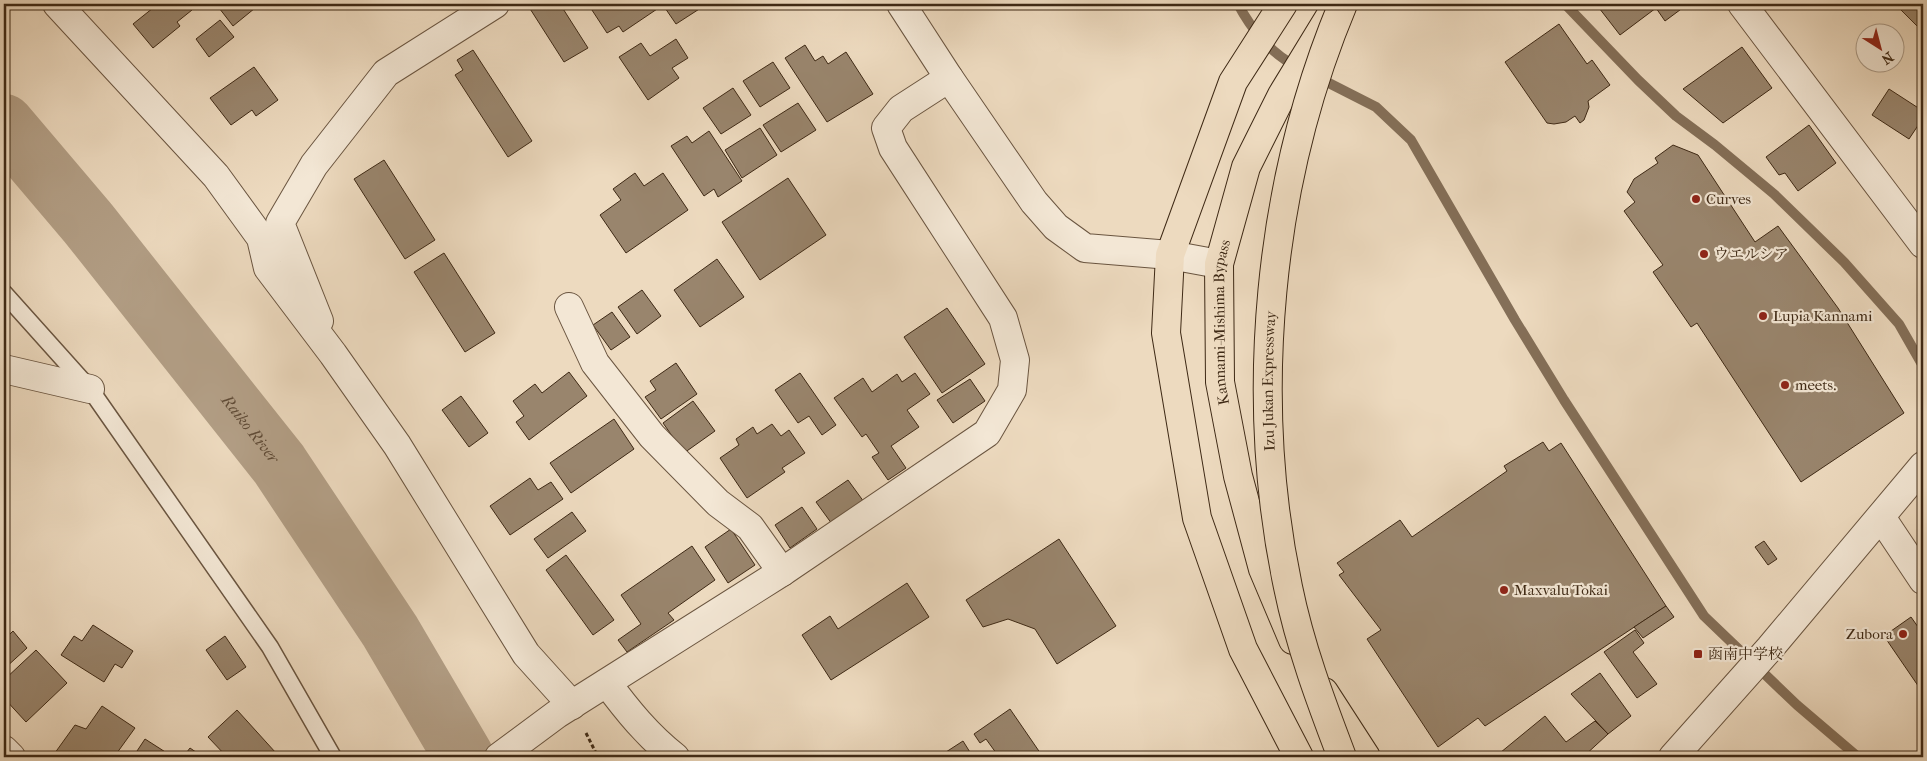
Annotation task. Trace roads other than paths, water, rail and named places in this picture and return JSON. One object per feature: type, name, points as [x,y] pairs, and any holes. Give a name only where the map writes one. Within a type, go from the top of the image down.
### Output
[{"type":"highway","points":[[1283,4],[1233,82],[1170,255],[1166,334],[1197,518],[1243,649],[1298,757]]},
{"type":"highway","name":"Kannami-Mishima Bypass","points":[[1339,4],[1282,95],[1246,167],[1219,264],[1220,382],[1238,476],[1263,569],[1297,651],[1366,757]]},
{"type":"highway","name":"Izu Jukan Expressway","points":[[1342,757],[1303,646],[1288,588],[1278,533],[1271,474],[1268,401],[1270,318],[1280,235],[1292,167],[1312,89],[1343,4]]},
{"type":"street","points":[[57,4],[216,176],[261,238],[268,268],[333,354],[397,445],[526,654],[565,710]]},
{"type":"street","points":[[333,354],[280,223],[314,165],[386,73],[495,4]]},
{"type":"street","points":[[901,4],[1034,202],[1056,226],[1084,248],[1170,255],[1219,264]]},
{"type":"street","points":[[1742,4],[1923,244]]},
{"type":"street","points":[[499,757],[565,710],[782,572],[987,433],[1012,390],[1015,360],[1003,318],[893,148],[886,128],[901,109],[949,78]]},
{"type":"street","points":[[569,307],[595,363],[652,436],[718,503],[750,527],[782,572]]},
{"type":"street","points":[[4,369],[90,389]]},
{"type":"street","points":[[1672,757],[1770,648],[1923,466]]},
{"type":"street","points":[[1881,517],[1923,580]]},
{"type":"street","points":[[607,683],[633,716],[662,747],[675,757]]},
{"type":"street","points":[[4,750],[11,757]]},
{"type":"lane","points":[[4,293],[90,389],[270,647],[333,757]]},
{"type":"waterway","points":[[1238,4],[1249,23],[1263,40],[1279,56],[1298,67]]},
{"type":"waterway","points":[[1565,4],[1638,80],[1676,116],[1715,145],[1774,194],[1844,262],[1899,324],[1923,366]]},
{"type":"waterway","points":[[1317,77],[1376,107],[1411,140],[1515,320],[1564,400],[1704,616],[1797,705],[1858,757]]},
{"type":"waterway","name":"Raiko River","points":[[4,124],[88,223],[279,464],[390,631],[464,757]]},
{"type":"place","name":"Curves","points":[[1696,199]]},
{"type":"place","name":"ウエルシア","points":[[1704,254]]},
{"type":"place","name":"Lupia Kannami","points":[[1763,316]]},
{"type":"place","name":"meets.","points":[[1785,385]]},
{"type":"place","name":"Maxvalu Tokai","points":[[1504,590]]},
{"type":"place","name":"Zubora","points":[[1903,634]]},
{"type":"place","name":"函南中学校","points":[[1698,654]]}]
